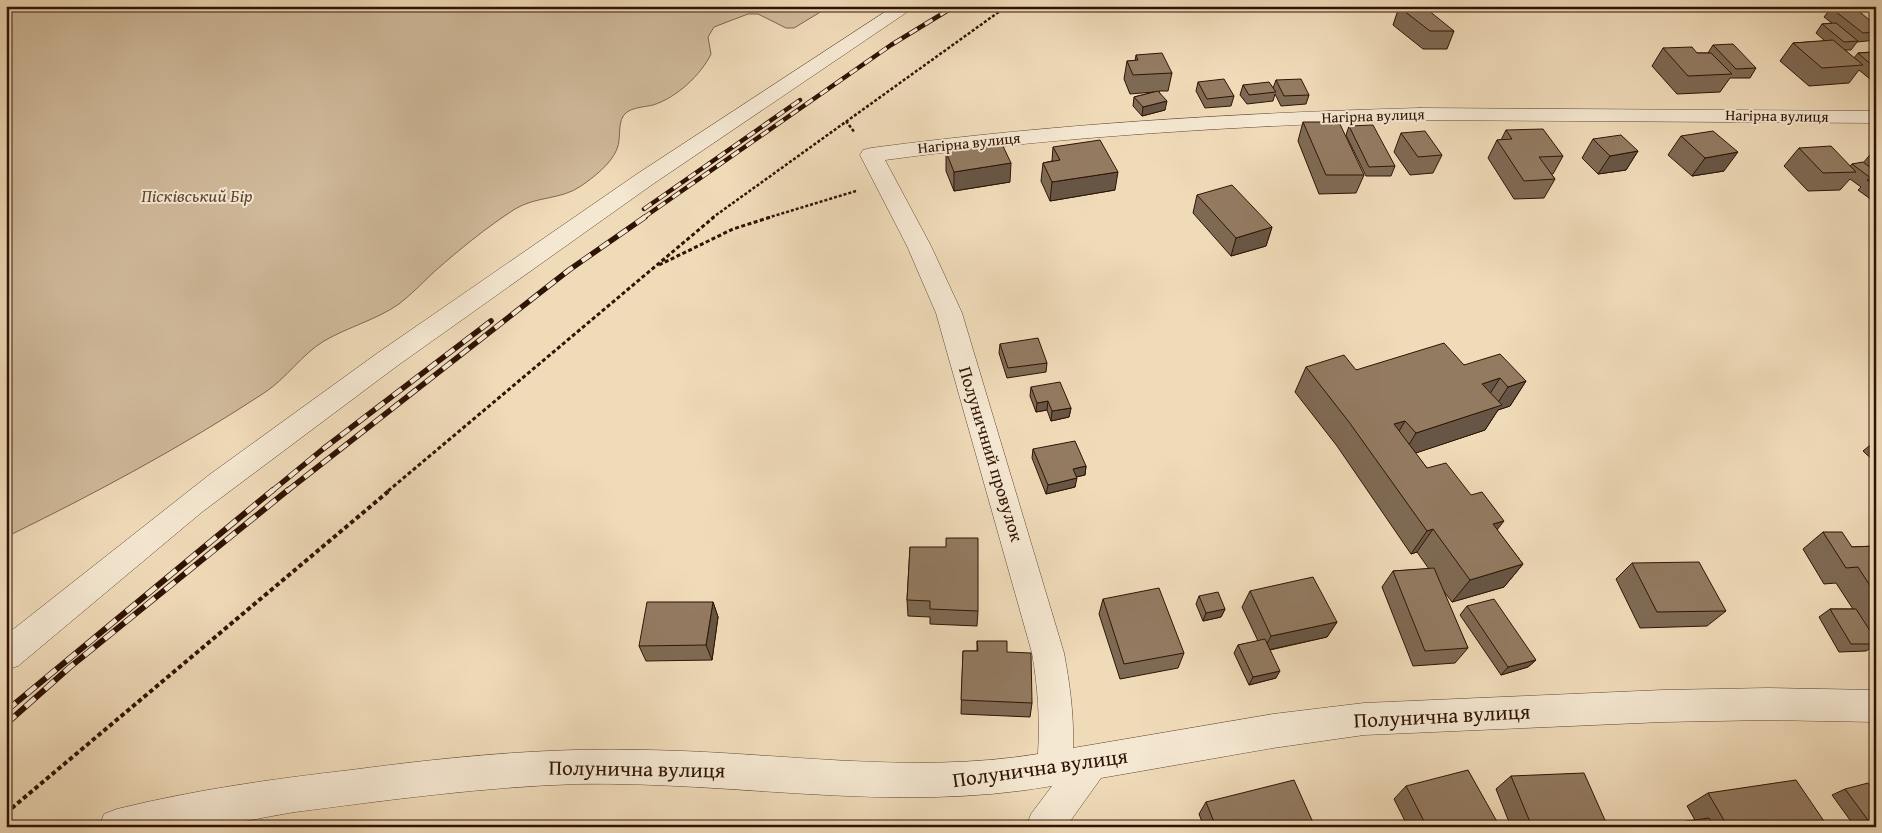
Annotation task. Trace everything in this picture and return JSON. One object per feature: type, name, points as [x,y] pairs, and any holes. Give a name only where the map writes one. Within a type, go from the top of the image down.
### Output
[{"type":"street","points":[[6,655],[217,485],[526,260],[756,102],[908,6]]},
{"type":"street","name":"Нагірна вулиця","points":[[871,155],[968,142],[1082,132],[1210,122],[1355,116],[1429,114],[1876,117]]},
{"type":"street","name":"Полуничний провулок","points":[[871,155],[920,246],[949,313],[1038,613],[1055,692],[1057,743],[1054,769]]},
{"type":"street","name":"Полунична вулиця","points":[[117,827],[268,797],[483,770],[530,767],[648,767],[937,782],[1010,776],[1273,732],[1364,719],[1673,706],[1768,704],[1876,706]]},
{"type":"street","points":[[1044,827],[1091,762]]},
{"type":"path","points":[[6,813],[727,206],[1007,6]]},
{"type":"path","points":[[652,269],[690,248],[733,229],[842,196],[885,180]]},
{"type":"green space","name":"Пісківський Бір","points":[[6,6],[850,6],[822,11],[794,28],[786,28],[758,14],[748,14],[714,27],[708,37],[711,54],[701,70],[687,85],[662,102],[627,112],[620,124],[618,144],[614,155],[602,170],[586,182],[565,194],[531,202],[515,209],[464,246],[399,304],[381,315],[324,341],[308,353],[280,381],[233,413],[137,469],[6,537]]},
{"type":"building","points":[[1423,6],[1454,31],[1430,31],[1399,7]]},
{"type":"building","points":[[1852,6],[1876,25],[1876,32],[1863,33],[1831,8]]},
{"type":"building","points":[[1836,23],[1858,41],[1844,42],[1822,24]]},
{"type":"building","points":[[1833,40],[1863,65],[1822,68],[1793,43]]},
{"type":"building","points":[[1733,44],[1756,68],[1736,69],[1713,45]]},
{"type":"building","points":[[1692,47],[1697,53],[1711,53],[1732,74],[1688,76],[1663,48]]},
{"type":"building","points":[[1876,52],[1876,69],[1858,53]]},
{"type":"building","points":[[1162,53],[1172,73],[1133,75],[1127,61],[1138,60],[1136,55]]},
{"type":"building","points":[[1224,79],[1234,96],[1207,99],[1198,82]]},
{"type":"building","points":[[1301,79],[1309,95],[1284,96],[1276,80]]},
{"type":"building","points":[[1269,82],[1276,92],[1249,95],[1243,85]]},
{"type":"building","points":[[1158,91],[1167,101],[1143,107],[1134,97]]},
{"type":"building","points":[[1303,122],[1339,122],[1364,175],[1326,175]]},
{"type":"building","points":[[1373,125],[1395,166],[1369,167],[1349,126]]},
{"type":"building","points":[[1543,129],[1563,156],[1539,157],[1555,179],[1524,181],[1497,140],[1512,139],[1506,130]]},
{"type":"building","points":[[1425,131],[1442,155],[1418,157],[1401,133]]},
{"type":"building","points":[[1713,131],[1738,152],[1705,158],[1681,136]]},
{"type":"building","points":[[1621,135],[1638,151],[1610,156],[1593,139]]},
{"type":"building","points":[[1100,140],[1118,172],[1052,182],[1043,163],[1060,160],[1053,147]]},
{"type":"building","points":[[1002,144],[1011,163],[954,172],[946,152]]},
{"type":"building","points":[[1831,146],[1856,172],[1823,173],[1799,148]]},
{"type":"building","points":[[1863,162],[1876,172],[1876,187],[1867,180],[1872,179],[1852,164]]},
{"type":"building","points":[[1232,185],[1272,227],[1236,238],[1197,195]]},
{"type":"building","points":[[1038,338],[1047,363],[1008,368],[1000,344]]},
{"type":"building","points":[[1444,343],[1464,365],[1500,354],[1526,381],[1508,387],[1500,378],[1482,384],[1502,405],[1416,433],[1405,421],[1394,424],[1427,468],[1446,463],[1471,495],[1482,492],[1504,521],[1493,524],[1523,564],[1470,580],[1433,529],[1427,531],[1349,422],[1306,367],[1344,355],[1356,370]]},
{"type":"building","points":[[1060,382],[1071,408],[1052,411],[1048,401],[1037,403],[1031,387]]},
{"type":"building","points":[[1075,441],[1086,466],[1073,469],[1077,478],[1048,485],[1033,449]]},
{"type":"building","points":[[1823,532],[1842,532],[1852,547],[1876,546],[1876,595],[1858,567],[1846,568]]},
{"type":"building","points":[[946,538],[978,538],[978,611],[930,609],[930,601],[907,600],[910,547],[946,547]]},
{"type":"building","points":[[1699,562],[1726,611],[1657,612],[1632,563]]},
{"type":"building","points":[[1434,568],[1468,648],[1425,651],[1393,571]]},
{"type":"building","points":[[1313,577],[1337,622],[1271,636],[1250,591]]},
{"type":"building","points":[[1159,588],[1184,653],[1124,664],[1103,599]]},
{"type":"building","points":[[1218,592],[1225,609],[1206,613],[1199,596]]},
{"type":"building","points":[[1494,599],[1536,660],[1508,667],[1467,606]]},
{"type":"building","points":[[647,602],[713,602],[706,645],[639,646]]},
{"type":"building","points":[[1830,609],[1856,609],[1876,640],[1876,644],[1851,644]]},
{"type":"building","points":[[1265,639],[1280,671],[1253,677],[1238,645]]},
{"type":"building","points":[[977,641],[1007,641],[1007,652],[1031,653],[1032,703],[961,700],[963,651],[978,651]]},
{"type":"building","points":[[1468,770],[1500,827],[1427,827],[1406,786]]},
{"type":"building","points":[[1584,773],[1608,827],[1532,827],[1511,776]]},
{"type":"building","points":[[1294,780],[1315,827],[1216,827],[1206,802]]},
{"type":"building","points":[[1796,780],[1828,827],[1728,827],[1708,793]]},
{"type":"building","points":[[1868,783],[1876,793],[1876,827],[1873,827],[1845,789]]},
{"type":"building","points":[[1709,818],[1715,827],[1684,827],[1681,822]]},
{"type":"railway","points":[[643,218],[891,45],[955,6]]},
{"type":"railway","points":[[644,209],[800,100]]},
{"type":"railway","points":[[287,491],[569,270],[645,217]]},
{"type":"railway","points":[[272,491],[323,449],[491,321]]},
{"type":"railway","points":[[6,711],[273,490]]},
{"type":"railway","points":[[6,724],[70,667],[288,490]]}]
